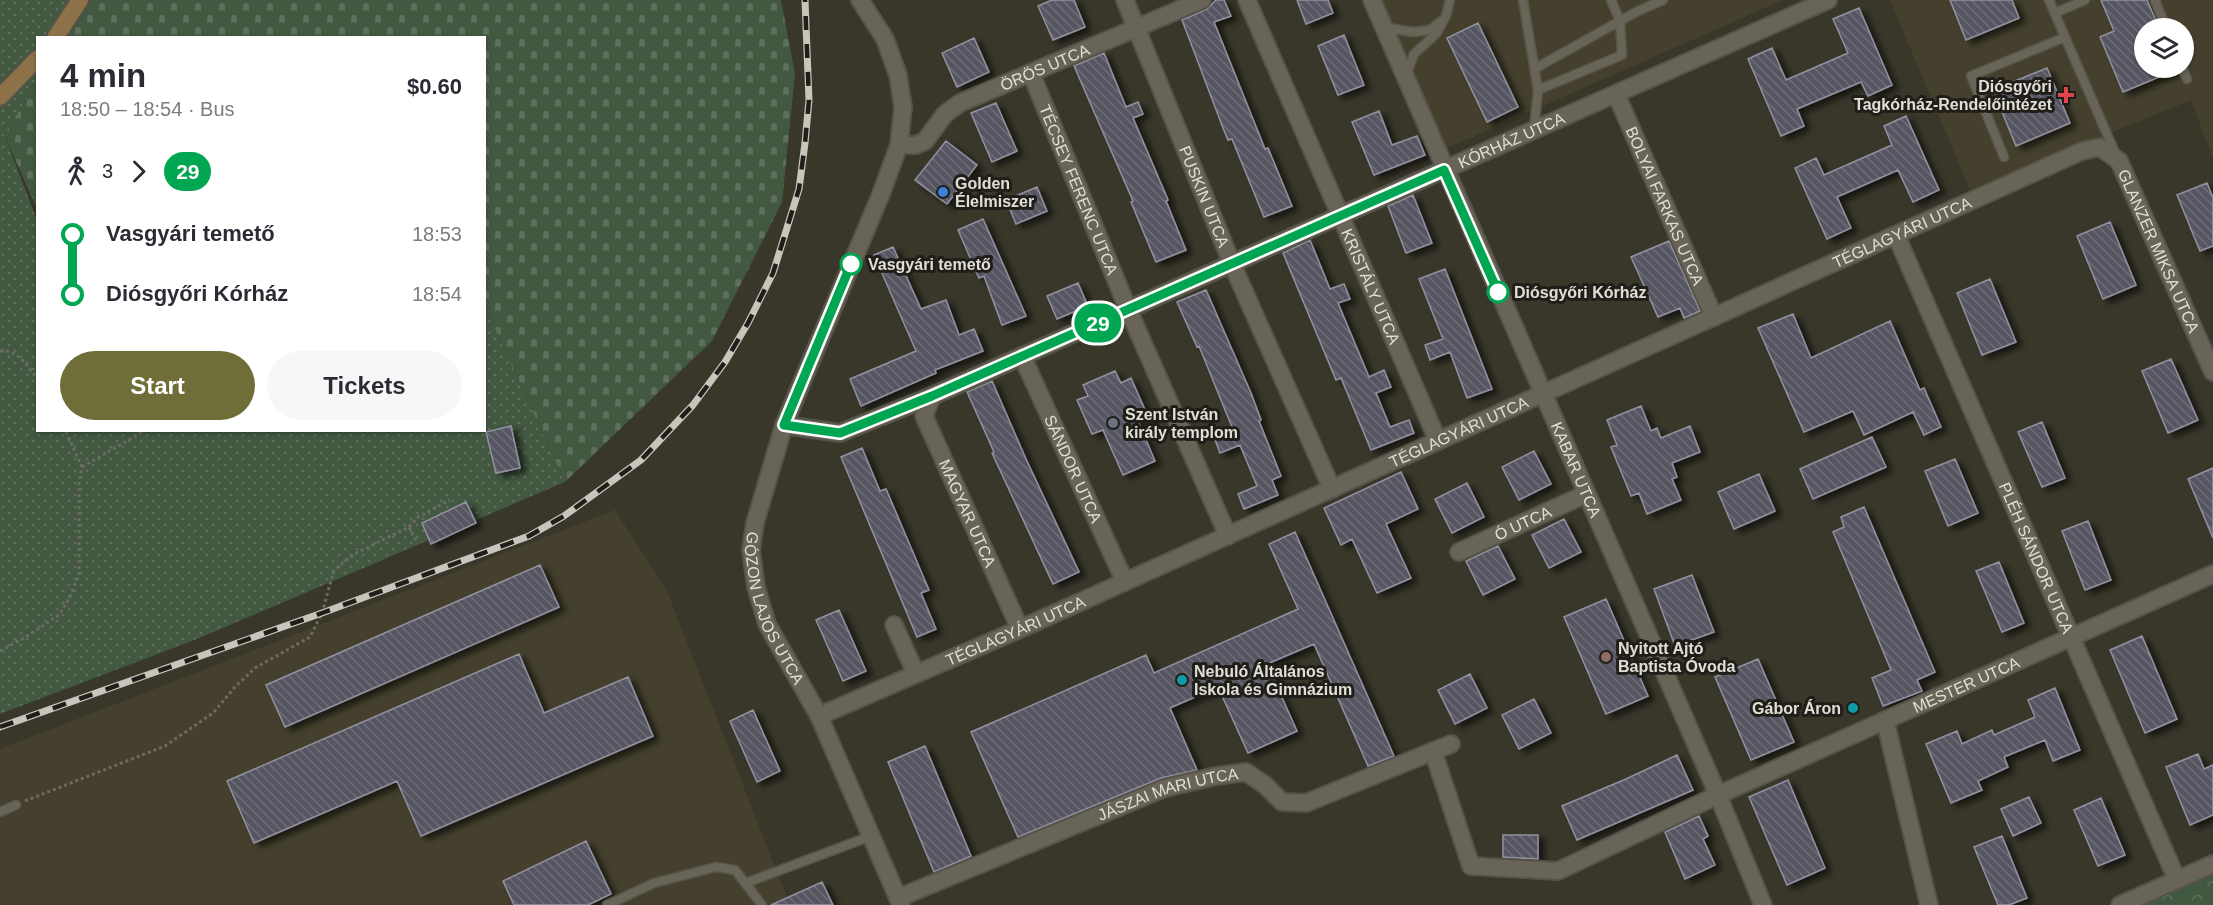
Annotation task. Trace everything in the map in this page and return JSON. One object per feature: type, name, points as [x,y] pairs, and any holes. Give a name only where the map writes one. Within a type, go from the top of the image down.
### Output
[{"type":"main road","points":[[55,36],[80,0]]},
{"type":"main road","points":[[0,97],[36,60]]},
{"type":"street","name":"GÓZON LAJOS UTCA","points":[[860,0],[885,39],[898,75],[903,107],[899,145],[881,194],[784,425],[755,523],[751,550],[756,587],[767,624],[819,716],[899,902]]},
{"type":"street","name":"PUSKIN UTCA","points":[[1125,0],[1232,264],[1332,489]]},
{"type":"street","name":"ÖRÖS UTCA","points":[[899,145],[916,145],[925,141],[945,114],[960,103],[1202,0]]},
{"type":"street","name":"KRISTÁLY UTCA","points":[[1247,0],[1438,441]]},
{"type":"street","name":"KABAR UTCA","points":[[1372,0],[1444,170],[1718,795],[1763,905]]},
{"type":"street","name":"KÓRHÁZ UTCA","points":[[784,425],[840,433],[932,396],[1828,0]]},
{"type":"street","name":"TÉCSEY FERENC UTCA","points":[[1031,73],[1128,309],[1228,536]]},
{"type":"street","name":"BOLYAI FARKAS UTCA","points":[[1616,94],[1714,317]]},
{"type":"street","name":"GLANZER MIKSA UTCA","points":[[2100,147],[2119,161],[2213,372]]},
{"type":"street","name":"TÉGLAGYÁRI UTCA","points":[[819,716],[1020,629],[2082,152],[2100,147]]},
{"type":"street","name":"PLÉH SÁNDOR UTCA","points":[[1896,235],[2176,880]]},
{"type":"street","name":"SÁNDOR UTCA","points":[[1022,357],[1125,582]]},
{"type":"street","name":"MAGYAR UTCA","points":[[932,396],[924,416],[1020,629]]},
{"type":"street","name":"Ó UTCA","points":[[1459,552],[1586,494]]},
{"type":"street","name":"MESTER UTCA","points":[[1433,751],[1471,866],[1558,871],[1718,795],[2213,574]]},
{"type":"street","points":[[894,625],[916,674]]},
{"type":"street","points":[[1885,720],[1929,905]]},
{"type":"street","name":"JÁSZAI MARI UTCA","points":[[899,902],[1165,788],[1216,776],[1246,772],[1266,785],[1282,802],[1306,803],[1451,744]]},
{"type":"street","points":[[2120,905],[2213,864]]},
{"type":"lane","points":[[1405,79],[1414,54],[1436,34],[1446,16],[1450,0]]},
{"type":"lane","points":[[1523,0],[1538,90],[1534,131]]},
{"type":"lane","points":[[1538,90],[1622,55],[1620,21],[1611,0]]},
{"type":"lane","points":[[1536,68],[1663,0]]},
{"type":"lane","name":"GLANZER MIKSA UTCA","points":[[2049,0],[2119,161]]},
{"type":"lane","points":[[2055,13],[2085,0]]},
{"type":"lane","points":[[2155,0],[2162,18]]},
{"type":"lane","points":[[1383,27],[1413,32],[1430,30],[1446,16]]},
{"type":"lane","points":[[2004,157],[1971,76],[2065,37]]},
{"type":"lane","points":[[0,812],[16,805]]},
{"type":"lane","points":[[746,883],[871,836]]},
{"type":"lane","points":[[607,905],[654,883],[716,867],[735,870],[762,905]]},
{"type":"path","points":[[0,351],[6,350],[20,357],[36,377]]},
{"type":"path","points":[[0,651],[59,615],[70,597],[79,574],[79,485],[82,467],[65,432]]},
{"type":"path","points":[[82,467],[143,432]]},
{"type":"path","points":[[16,805],[165,746],[213,713],[234,687],[255,668],[310,637],[322,613],[334,570],[354,554],[409,527],[418,517],[450,500]]},
{"type":"path","points":[[409,527],[416,541]]},
{"type":"shaded area","points":[[1380,0],[1783,0],[1445,149]]},
{"type":"shaded area","name":"Diósgyőri Tagkórház-Rendelőintézet","points":[[1890,0],[2213,0],[2213,159],[2191,100],[1970,190]]},
{"type":"shaded area","points":[[615,510],[667,591],[790,905],[0,905],[0,749]]},
{"type":"green space","points":[[0,0],[92,0],[69,36],[36,36],[36,86],[4,134],[36,217],[36,432],[486,432],[486,309],[565,482],[197,639],[0,714]]},
{"type":"green space","points":[[92,0],[781,0],[795,74],[782,202],[712,341],[565,482],[486,309],[486,36],[69,36]]},
{"type":"green space","points":[[36,86],[36,207],[4,134]]},
{"type":"green space","points":[[2213,873],[2213,905],[2139,905]]},
{"type":"building","points":[[1052,0],[1074,0],[1085,27],[1053,40],[1038,6]]},
{"type":"building","points":[[1216,0],[1224,0],[1231,16],[1214,22],[1265,149],[1268,148],[1292,206],[1264,217],[1232,139],[1228,140],[1223,128],[1182,20],[1207,9]]},
{"type":"building","points":[[1297,0],[1328,0],[1333,13],[1306,24]]},
{"type":"building","points":[[1950,0],[2012,0],[2019,18],[1966,40]]},
{"type":"building","points":[[2101,0],[2147,0],[2155,18],[2134,18],[2134,78],[2157,78],[2123,92],[2100,37],[2114,31]]},
{"type":"building","points":[[1859,8],[1892,85],[1868,96],[1861,82],[1797,109],[1804,126],[1781,136],[1748,59],[1772,48],[1786,80],[1848,53],[1833,19]]},
{"type":"building","points":[[1478,23],[1518,107],[1487,122],[1447,38]]},
{"type":"building","points":[[1344,35],[1364,85],[1338,95],[1318,46]]},
{"type":"building","points":[[974,38],[989,72],[957,87],[942,53]]},
{"type":"building","points":[[1104,53],[1126,107],[1138,102],[1143,114],[1133,118],[1168,200],[1166,201],[1186,250],[1156,262],[1131,202],[1133,201],[1074,66]]},
{"type":"building","points":[[2047,68],[2070,123],[2016,146],[1993,90]]},
{"type":"building","points":[[996,103],[1017,151],[992,162],[971,113]]},
{"type":"building","points":[[1379,111],[1392,145],[1417,136],[1425,155],[1374,175],[1352,122]]},
{"type":"building","points":[[1906,116],[1939,190],[1913,202],[1898,170],[1837,197],[1851,228],[1827,239],[1795,168],[1816,158],[1824,175],[1892,145],[1884,126]]},
{"type":"building","points":[[946,141],[977,165],[947,204],[915,180]]},
{"type":"building","points":[[2207,183],[2213,198],[2213,246],[2200,251],[2177,195]]},
{"type":"building","points":[[1037,187],[1047,211],[1016,224],[1006,200]]},
{"type":"building","points":[[1413,195],[1432,243],[1406,253],[1388,206]]},
{"type":"building","points":[[983,219],[1026,316],[1002,325],[984,276],[979,278],[958,230]]},
{"type":"building","points":[[2110,222],[2136,285],[2103,299],[2077,236]]},
{"type":"building","points":[[1310,240],[1330,289],[1344,284],[1350,299],[1338,303],[1369,377],[1384,370],[1391,387],[1376,393],[1390,427],[1409,420],[1414,433],[1371,450],[1341,378],[1336,380],[1283,253]]},
{"type":"building","points":[[1669,241],[1700,311],[1684,318],[1680,308],[1658,317],[1631,257]]},
{"type":"building","points":[[893,247],[921,309],[946,300],[959,335],[974,329],[983,351],[935,370],[936,373],[861,406],[850,379],[916,351],[874,255]]},
{"type":"building","points":[[1445,269],[1492,389],[1467,398],[1450,352],[1430,360],[1425,345],[1443,339],[1419,279]]},
{"type":"building","points":[[1990,279],[2016,342],[1982,355],[1957,293]]},
{"type":"building","points":[[1078,283],[1088,306],[1057,319],[1047,296]]},
{"type":"building","points":[[1206,290],[1251,393],[1261,420],[1259,421],[1281,476],[1272,480],[1278,495],[1244,509],[1238,494],[1257,486],[1240,445],[1220,453],[1215,440],[1234,432],[1199,346],[1197,347],[1177,302]]},
{"type":"building","points":[[1793,314],[1811,358],[1890,321],[1920,390],[1924,388],[1941,427],[1924,435],[1913,412],[1864,435],[1853,411],[1804,432],[1758,328]]},
{"type":"building","points":[[2171,359],[2198,420],[2168,433],[2142,371]]},
{"type":"building","name":"Szent István király templom","points":[[1115,371],[1121,383],[1131,378],[1146,412],[1136,416],[1155,461],[1123,475],[1103,430],[1092,434],[1077,400],[1088,396],[1083,385]]},
{"type":"building","points":[[992,381],[1079,572],[1053,584],[992,453],[994,452],[967,392]]},
{"type":"building","points":[[1641,406],[1651,431],[1657,428],[1661,438],[1690,426],[1700,452],[1672,463],[1677,477],[1672,479],[1681,500],[1647,514],[1639,493],[1631,496],[1611,447],[1617,445],[1607,420]]},
{"type":"building","points":[[2042,422],[2065,478],[2042,487],[2018,432]]},
{"type":"building","points":[[511,426],[520,468],[496,473],[486,432]]},
{"type":"building","points":[[1872,437],[1886,467],[1813,499],[1800,469]]},
{"type":"building","points":[[862,448],[880,491],[886,489],[929,590],[921,593],[936,629],[917,637],[841,457]]},
{"type":"building","points":[[1534,451],[1551,484],[1519,500],[1502,467]]},
{"type":"building","points":[[1955,459],[1978,513],[1948,526],[1925,471]]},
{"type":"building","points":[[2213,468],[2213,538],[2188,479]]},
{"type":"building","points":[[1401,472],[1418,509],[1386,524],[1411,578],[1377,593],[1352,539],[1341,545],[1324,508]]},
{"type":"building","points":[[1759,474],[1775,511],[1734,529],[1718,492]]},
{"type":"building","points":[[1467,483],[1484,517],[1452,533],[1435,499]]},
{"type":"building","points":[[466,502],[476,523],[431,544],[422,523]]},
{"type":"building","points":[[1864,507],[1935,672],[1917,680],[1922,691],[1883,706],[1872,678],[1891,670],[1833,532],[1844,527],[1841,517]]},
{"type":"building","points":[[1564,519],[1581,552],[1549,568],[1532,535]]},
{"type":"building","points":[[2088,521],[2111,580],[2085,590],[2062,531]]},
{"type":"building","name":"Nebuló Általános Iskola és Gimnázium","points":[[1295,532],[1394,756],[1368,766],[1314,644],[1267,664],[1297,731],[1248,753],[1218,687],[1170,708],[1197,770],[1161,778],[1018,837],[971,732],[1146,655],[1154,673],[1298,609],[1269,544]]},
{"type":"building","points":[[1498,546],[1515,579],[1483,595],[1466,561]]},
{"type":"building","points":[[1999,562],[2024,623],[2002,632],[1976,571]]},
{"type":"building","points":[[540,565],[559,607],[285,727],[266,685]]},
{"type":"building","points":[[1692,575],[1714,632],[1675,646],[1654,589]]},
{"type":"building","name":"Nyitott Ajtó Baptista Óvoda","points":[[1606,599],[1648,696],[1606,714],[1564,617]]},
{"type":"building","points":[[839,610],[866,671],[843,681],[816,620]]},
{"type":"building","points":[[2142,636],[2177,719],[2145,733],[2110,650]]},
{"type":"building","points":[[519,654],[544,713],[628,677],[653,736],[421,836],[397,781],[254,843],[227,781]]},
{"type":"building","points":[[1758,659],[1794,742],[1751,760],[1715,677]]},
{"type":"building","points":[[1470,674],[1487,708],[1455,724],[1438,690]]},
{"type":"building","points":[[2055,688],[2080,750],[2053,761],[2045,740],[2004,757],[2008,767],[1978,781],[1982,790],[1951,803],[1926,744],[1957,731],[1962,744],[1992,730],[1994,735],[2035,717],[2028,700]]},
{"type":"building","points":[[1534,699],[1551,733],[1519,749],[1502,715]]},
{"type":"building","points":[[753,710],[780,771],[757,782],[730,721]]},
{"type":"building","points":[[925,746],[971,856],[934,872],[888,762]]},
{"type":"building","points":[[2198,754],[2204,769],[2213,765],[2213,815],[2190,825],[2166,767]]},
{"type":"building","points":[[1677,755],[1693,790],[1577,840],[1562,806]]},
{"type":"building","points":[[1788,780],[1825,868],[1787,885],[1749,797]]},
{"type":"building","points":[[2029,797],[2041,823],[2013,836],[2001,809]]},
{"type":"building","points":[[2101,798],[2125,855],[2098,866],[2074,810]]},
{"type":"building","points":[[1699,816],[1708,836],[1703,839],[1715,865],[1685,879],[1665,832]]},
{"type":"building","points":[[1503,835],[1538,835],[1538,859],[1503,857]]},
{"type":"building","points":[[2002,836],[2027,898],[2009,905],[1998,905],[1974,847]]},
{"type":"building","points":[[586,841],[611,894],[588,905],[514,905],[503,881]]},
{"type":"building","points":[[822,882],[833,905],[771,905]]},
{"type":"railway","points":[[0,727],[322,613],[529,536],[564,516],[641,460],[693,405],[725,362],[773,273],[799,189],[805,143],[809,100],[805,0]]},
{"type":"bus line","name":"29","points":[[851,264],[784,425],[840,433],[932,396],[1444,170],[1498,292]]},
{"type":"place","name":"Diósgyőri Tagkórház-Rendelőintézet","points":[[2066,95]]},
{"type":"place","name":"Golden Élelmiszer","points":[[943,192]]},
{"type":"place","name":"Vasgyári temető","points":[[851,264]]},
{"type":"place","name":"Diósgyőri Kórház","points":[[1498,292]]},
{"type":"place","name":"Szent István király templom","points":[[1113,423]]},
{"type":"place","name":"Nyitott Ajtó Baptista Óvoda","points":[[1606,657]]},
{"type":"place","name":"Nebuló Általános Iskola és Gimnázium","points":[[1182,680]]},
{"type":"place","name":"Gábor Áron","points":[[1853,708]]}]
